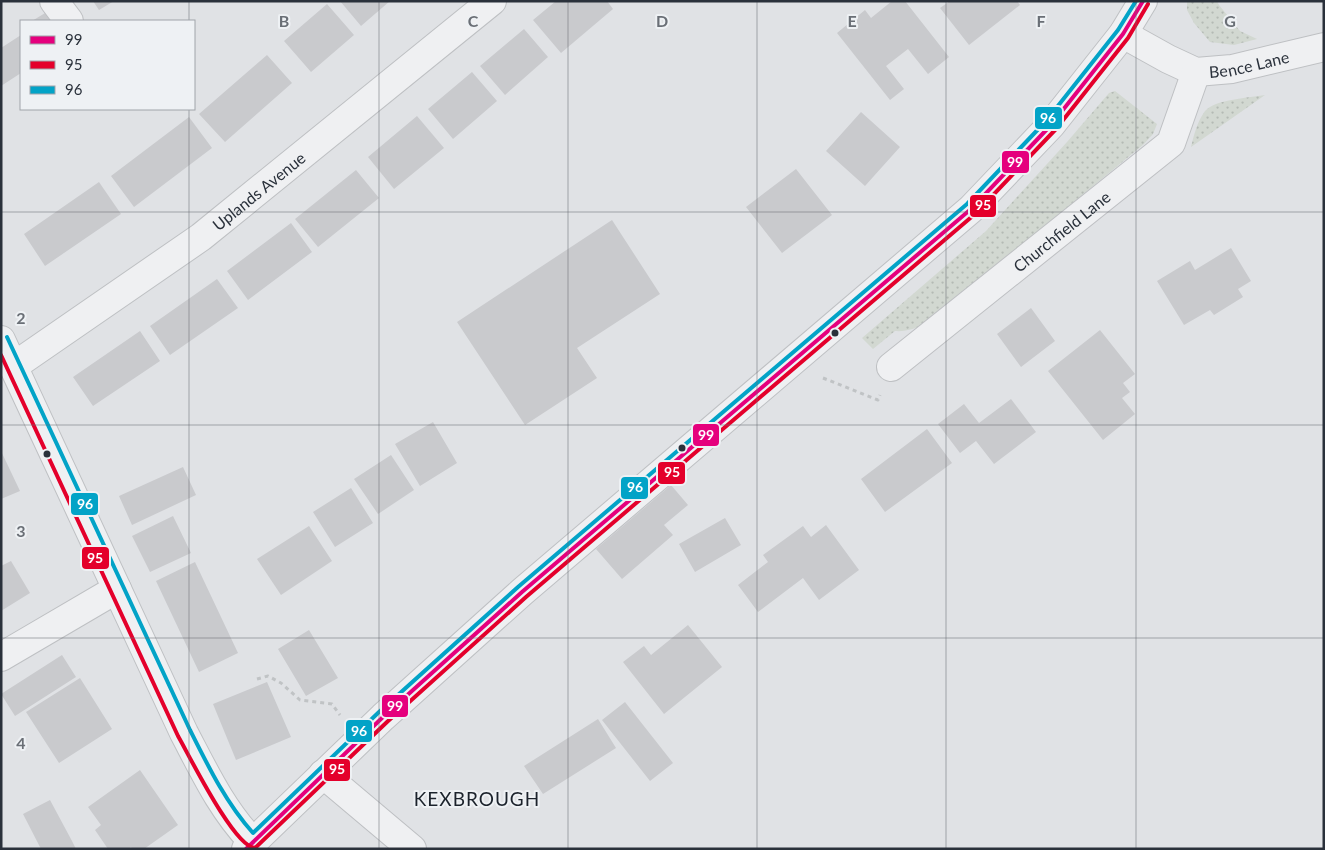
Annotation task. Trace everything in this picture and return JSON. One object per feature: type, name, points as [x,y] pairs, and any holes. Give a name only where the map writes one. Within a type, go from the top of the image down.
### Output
[{"type":"street","points":[[54,1],[68,20]]},
{"type":"street","name":"Uplands Avenue","points":[[11,374],[200,237],[492,1]]},
{"type":"street","points":[[1,340],[11,374],[117,589],[184,733],[214,791],[250,845],[383,717],[522,592],[971,209],[1051,125],[1123,34],[1143,1]]},
{"type":"street","name":"Bence Lane","points":[[1123,34],[1196,72],[1232,69],[1324,47]]},
{"type":"street","name":"Churchfield Lane","points":[[891,367],[1171,143],[1196,72]]},
{"type":"street","points":[[1,657],[117,589]]},
{"type":"street","points":[[324,774],[412,849]]},
{"type":"path","points":[[789,364],[878,400],[891,367]]},
{"type":"path","points":[[257,678],[268,676],[300,700],[332,704],[360,740]]},
{"type":"shaded area","points":[[1187,1],[1217,1],[1240,31],[1257,39],[1234,45],[1210,42],[1194,23],[1187,10]]},
{"type":"shaded area","points":[[1115,91],[1157,124],[1153,134],[1144,144],[926,324],[907,330],[895,331],[873,349],[862,338],[986,231],[1109,93]]},
{"type":"shaded area","points":[[1265,95],[1191,147],[1200,120],[1205,111],[1210,107],[1225,101]]},
{"type":"building","points":[[93,1],[114,1],[99,10]]},
{"type":"building","points":[[340,1],[390,1],[361,26]]},
{"type":"building","points":[[556,1],[607,1],[613,9],[561,53],[533,20]]},
{"type":"building","points":[[892,1],[905,1],[949,57],[928,74],[908,49],[886,66],[904,89],[890,100],[837,33],[865,10],[871,18]]},
{"type":"building","points":[[950,1],[1017,1],[1020,5],[969,45],[940,8]]},
{"type":"building","points":[[327,4],[354,35],[311,72],[284,41]]},
{"type":"building","points":[[50,10],[56,20],[34,20]]},
{"type":"building","points":[[524,29],[548,57],[505,95],[480,66]]},
{"type":"building","points":[[20,36],[20,74],[1,86],[1,48]]},
{"type":"building","points":[[267,55],[292,83],[225,142],[199,114]]},
{"type":"building","points":[[472,72],[497,101],[453,139],[428,109]]},
{"type":"building","points":[[861,112],[900,147],[865,186],[826,151]]},
{"type":"building","points":[[417,116],[444,148],[394,189],[368,157]]},
{"type":"building","points":[[189,117],[212,148],[134,207],[111,176]]},
{"type":"building","points":[[796,169],[832,215],[782,253],[746,207]]},
{"type":"building","points":[[356,170],[379,198],[318,247],[295,219]]},
{"type":"building","points":[[99,182],[121,214],[45,266],[24,234]]},
{"type":"building","points":[[612,220],[660,294],[577,348],[597,378],[525,425],[457,322]]},
{"type":"building","points":[[291,223],[312,252],[248,300],[227,271]]},
{"type":"building","points":[[1231,248],[1251,281],[1238,289],[1243,297],[1214,315],[1210,310],[1184,325],[1157,281],[1190,261],[1195,270]]},
{"type":"building","points":[[217,279],[238,308],[170,355],[150,326]]},
{"type":"building","points":[[1031,308],[1055,341],[1021,367],[997,334]]},
{"type":"building","points":[[1100,330],[1135,374],[1123,383],[1130,392],[1122,398],[1135,414],[1103,440],[1048,371]]},
{"type":"building","points":[[140,331],[160,361],[93,406],[73,377]]},
{"type":"building","points":[[1011,399],[1036,432],[994,464],[976,441],[960,453],[938,424],[964,404],[979,423]]},
{"type":"building","points":[[433,422],[457,463],[420,486],[395,444]]},
{"type":"building","points":[[927,429],[952,463],[885,512],[861,479]]},
{"type":"building","points":[[1,451],[20,491],[1,499]]},
{"type":"building","points":[[391,455],[414,490],[378,514],[354,479]]},
{"type":"building","points":[[183,467],[196,495],[132,525],[119,496]]},
{"type":"building","points":[[671,485],[688,505],[664,525],[673,535],[622,579],[596,549]]},
{"type":"building","points":[[351,488],[373,523],[335,547],[313,512]]},
{"type":"building","points":[[173,516],[191,553],[150,572],[132,536]]},
{"type":"building","points":[[725,518],[741,545],[695,572],[679,544]]},
{"type":"building","points":[[826,525],[859,570],[819,600],[803,578],[758,612],[738,585],[768,562],[763,555],[803,526],[811,537]]},
{"type":"building","points":[[309,526],[332,561],[281,595],[257,559]]},
{"type":"building","points":[[11,561],[30,593],[1,611],[1,566]]},
{"type":"building","points":[[195,562],[238,653],[199,672],[156,581]]},
{"type":"building","points":[[688,625],[722,667],[664,714],[623,662],[644,646],[651,655]]},
{"type":"building","points":[[309,630],[338,678],[306,696],[278,649]]},
{"type":"building","points":[[62,655],[76,677],[15,716],[1,694]]},
{"type":"building","points":[[80,678],[112,729],[59,763],[26,712]]},
{"type":"building","points":[[267,682],[291,737],[236,760],[213,704]]},
{"type":"building","points":[[625,702],[673,763],[650,781],[602,720]]},
{"type":"building","points":[[598,719],[616,748],[543,794],[524,766]]},
{"type":"building","points":[[140,770],[178,825],[144,849],[132,849],[131,847],[129,849],[108,849],[95,830],[101,825],[88,807]]},
{"type":"building","points":[[50,800],[76,849],[41,849],[23,814]]},
{"type":"transit line","name":"96","points":[[7,337],[190,730],[226,797],[253,833],[379,712],[518,587],[967,204],[1046,121],[1118,30],[1136,1]]},
{"type":"transit line","name":"99","points":[[246,849],[383,717],[522,592],[971,209],[1051,125],[1123,34],[1143,1]]},
{"type":"transit line","name":"95","points":[[1,355],[178,736],[224,817],[246,844],[255,848],[387,722],[526,597],[975,214],[1056,129],[1128,38],[1148,4]]},
{"type":"district","name":"KEXBROUGH","points":[[477,798]]}]
